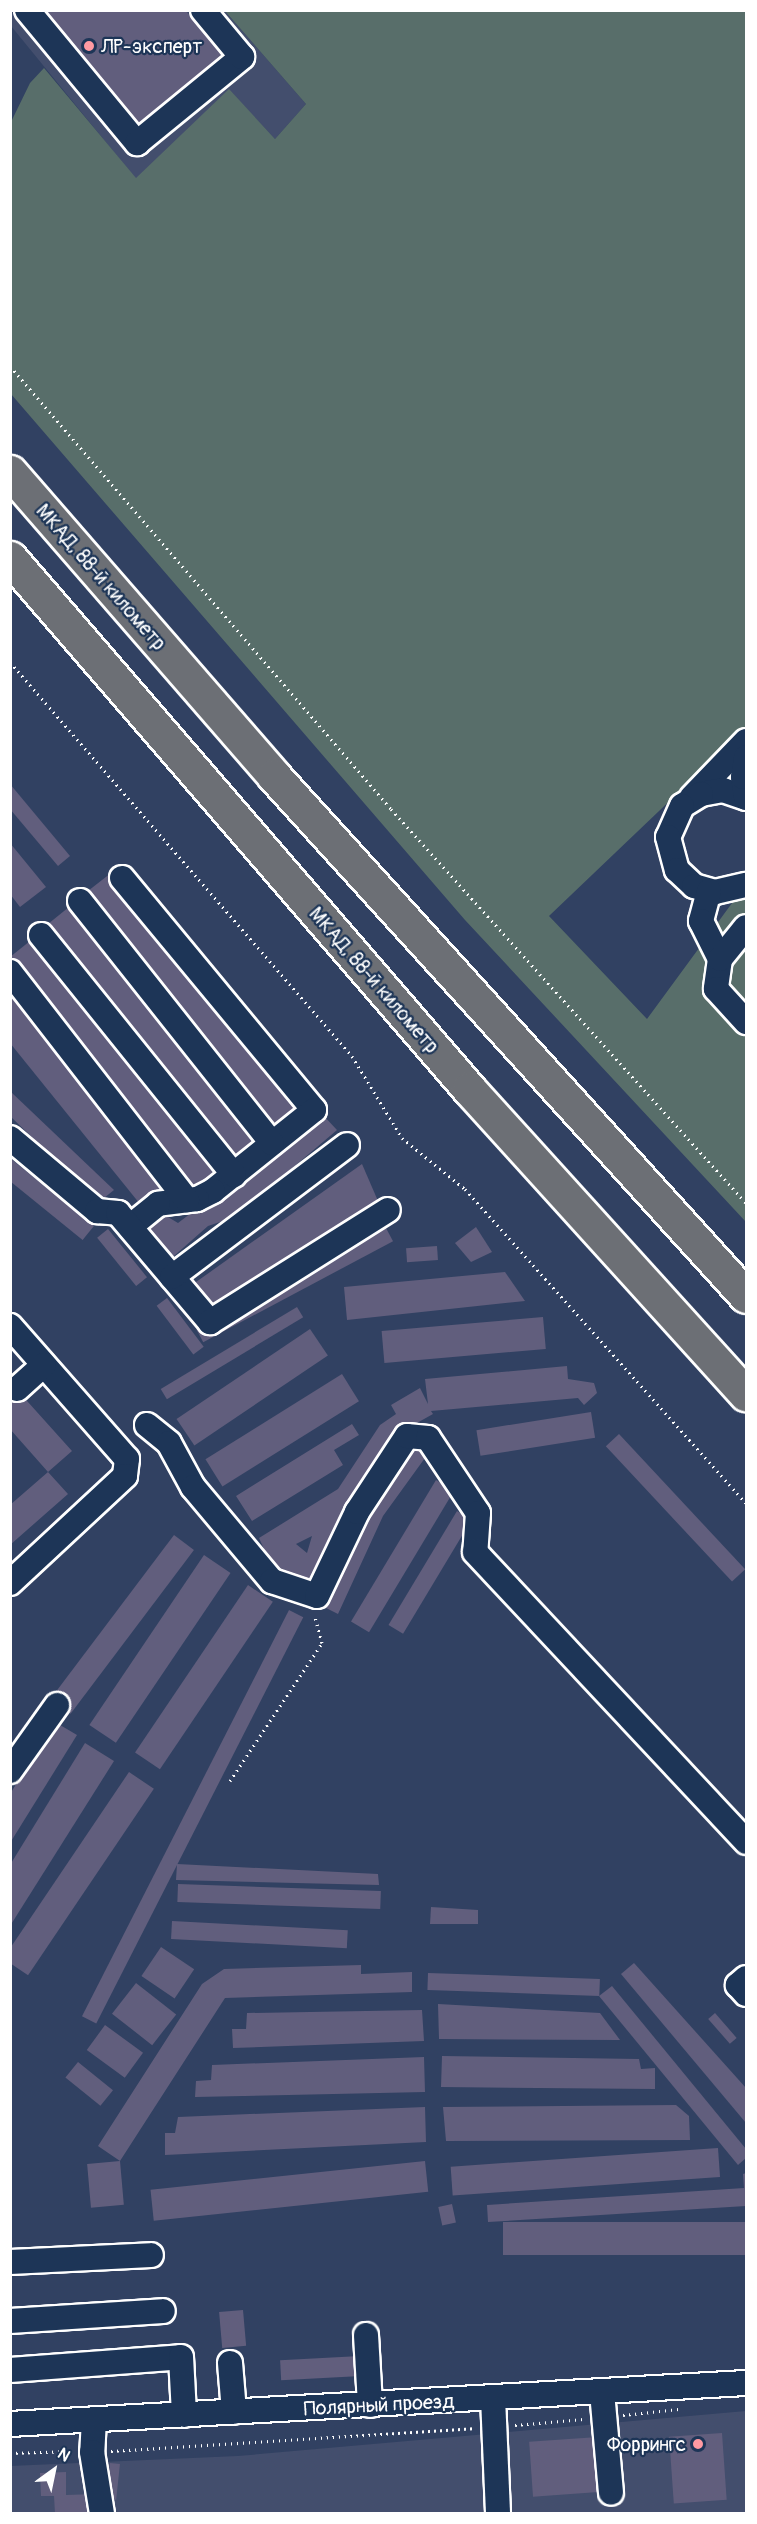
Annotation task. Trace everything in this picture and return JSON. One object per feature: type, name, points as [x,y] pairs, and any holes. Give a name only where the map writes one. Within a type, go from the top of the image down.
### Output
[{"type":"highway","name":"МКАД, 88-й километр","points":[[10,472],[274,776],[747,1296]]},
{"type":"highway","name":"МКАД, 88-й километр","points":[[10,558],[469,1089],[747,1394]]},
{"type":"street","points":[[27,10],[137,143],[242,57],[203,10]]},
{"type":"street","points":[[747,741],[675,816],[669,849],[684,879],[709,891],[727,892],[747,885]]},
{"type":"street","points":[[690,799],[723,790],[746,798],[743,777],[747,757]]},
{"type":"street","points":[[122,878],[314,1110],[213,1191],[187,1200],[158,1204],[130,1227]]},
{"type":"street","points":[[709,891],[701,921],[720,959]]},
{"type":"street","points":[[80,901],[272,1143]]},
{"type":"street","points":[[743,1010],[716,988],[720,959],[747,927]]},
{"type":"street","points":[[41,935],[234,1175]]},
{"type":"street","points":[[10,972],[187,1200]]},
{"type":"street","points":[[10,1138],[97,1211],[118,1213],[210,1322],[388,1210]]},
{"type":"street","points":[[172,1277],[347,1145]]},
{"type":"street","points":[[10,1326],[127,1460],[125,1476],[10,1583]]},
{"type":"street","points":[[17,1389],[44,1365]]},
{"type":"street","points":[[147,1425],[169,1443],[194,1487],[272,1581],[317,1596],[357,1512],[407,1436],[428,1438],[478,1513],[475,1552],[747,1842]]},
{"type":"street","points":[[10,1772],[57,1705]]},
{"type":"street","points":[[747,1978],[738,1985],[747,1994]]},
{"type":"street","points":[[10,2262],[151,2255]]},
{"type":"street","points":[[10,2321],[163,2311]]},
{"type":"street","points":[[366,2335],[370,2405]]},
{"type":"street","points":[[10,2370],[181,2357],[184,2415]]},
{"type":"street","points":[[230,2363],[234,2412]]},
{"type":"street","name":"Полярный проезд","points":[[10,2424],[747,2383]]},
{"type":"street","points":[[602,2392],[611,2493]]},
{"type":"street","points":[[493,2398],[497,2427],[498,2514]]},
{"type":"street","points":[[94,2419],[92,2452],[102,2514]]},
{"type":"path","points":[[10,366],[391,809],[747,1203]]},
{"type":"path","points":[[10,662],[352,1056],[402,1138],[465,1189],[747,1503]]},
{"type":"path","points":[[230,1781],[322,1643],[311,1612]]},
{"type":"path","points":[[10,2453],[92,2452],[497,2427],[690,2408]]},
{"type":"shaded area","points":[[10,11],[225,11],[306,104],[275,139],[229,90],[136,179],[11,26]]},
{"type":"shaded area","points":[[746,2411],[746,2513],[11,2513],[10,2466],[238,2456]]},
{"type":"green space","points":[[225,11],[746,11],[746,728],[549,916],[647,1019],[746,884],[746,1222],[465,920],[11,394],[10,124],[30,83],[44,68],[136,178],[229,89],[275,139],[306,104]]},
{"type":"building","points":[[44,10],[185,10],[227,60],[143,130]]},
{"type":"building","points":[[10,784],[70,856],[58,866],[10,809]]},
{"type":"building","points":[[10,843],[46,887],[20,907],[10,894]]},
{"type":"building","points":[[111,873],[300,1115],[272,1136],[83,895]]},
{"type":"building","points":[[69,907],[259,1142],[235,1161],[45,927]]},
{"type":"building","points":[[35,937],[222,1176],[196,1194],[10,963],[10,957]]},
{"type":"building","points":[[10,986],[171,1188],[144,1209],[10,1043]]},
{"type":"building","points":[[10,1091],[114,1190],[99,1202],[10,1116]]},
{"type":"building","points":[[322,1114],[337,1130],[235,1217],[208,1226],[166,1263],[137,1228],[158,1211],[178,1223]]},
{"type":"building","points":[[10,1158],[94,1226],[83,1240],[10,1181]]},
{"type":"building","points":[[362,1164],[378,1201],[209,1314],[189,1287]]},
{"type":"building","points":[[476,1227],[492,1252],[471,1262],[455,1243]]},
{"type":"building","points":[[386,1228],[393,1241],[203,1342],[196,1329]]},
{"type":"building","points":[[108,1229],[147,1277],[136,1286],[97,1238]]},
{"type":"building","points":[[437,1246],[438,1260],[407,1262],[406,1248]]},
{"type":"building","points":[[505,1272],[525,1301],[347,1320],[344,1287]]},
{"type":"building","points":[[167,1298],[204,1347],[193,1355],[157,1306]]},
{"type":"building","points":[[297,1307],[303,1317],[167,1399],[161,1389]]},
{"type":"building","points":[[543,1317],[546,1349],[384,1363],[382,1331]]},
{"type":"building","points":[[310,1329],[328,1356],[194,1446],[177,1419]]},
{"type":"building","points":[[567,1366],[568,1379],[594,1383],[597,1393],[584,1405],[578,1398],[431,1411],[433,1414],[399,1433],[315,1586],[276,1575],[259,1538],[338,1489],[380,1425],[396,1414],[391,1405],[420,1388],[428,1404],[425,1379]],"holes":[[[312,1536],[307,1553],[296,1544]]]},
{"type":"building","points":[[342,1374],[359,1401],[222,1486],[205,1459]]},
{"type":"building","points":[[10,1382],[72,1451],[48,1472],[10,1429]]},
{"type":"building","points":[[591,1412],[595,1438],[480,1456],[476,1430]]},
{"type":"building","points":[[352,1424],[359,1435],[334,1450],[343,1465],[252,1521],[236,1496]]},
{"type":"building","points":[[619,1434],[745,1569],[732,1582],[606,1446]]},
{"type":"building","points":[[415,1442],[430,1451],[383,1516],[338,1614],[322,1606],[364,1513]]},
{"type":"building","points":[[48,1472],[68,1494],[10,1545],[10,1505]]},
{"type":"building","points":[[436,1480],[454,1491],[369,1632],[351,1621]]},
{"type":"building","points":[[457,1511],[472,1520],[403,1634],[388,1625]]},
{"type":"building","points":[[174,1535],[194,1550],[71,1714],[51,1699]]},
{"type":"building","points":[[204,1555],[231,1573],[116,1743],[89,1725]]},
{"type":"building","points":[[248,1585],[273,1602],[160,1769],[135,1752]]},
{"type":"building","points":[[289,1610],[303,1617],[96,2024],[82,2016]]},
{"type":"building","points":[[55,1722],[77,1735],[10,1843],[10,1794]]},
{"type":"building","points":[[85,1743],[114,1761],[10,1926],[10,1865]]},
{"type":"building","points":[[129,1772],[154,1789],[28,1975],[10,1963],[10,1948]]},
{"type":"building","points":[[177,1864],[378,1874],[379,1885],[176,1880]]},
{"type":"building","points":[[178,1884],[381,1891],[380,1909],[177,1902]]},
{"type":"building","points":[[431,1907],[478,1910],[478,1924],[430,1924]]},
{"type":"building","points":[[172,1921],[348,1930],[347,1948],[171,1939]]},
{"type":"building","points":[[161,1947],[194,1969],[175,1998],[141,1976]]},
{"type":"building","points":[[634,1963],[746,2088],[746,2123],[621,1974]]},
{"type":"building","points":[[361,1965],[361,1974],[412,1972],[412,1992],[225,1998],[120,2161],[98,2146],[202,1984],[224,1969]]},
{"type":"building","points":[[428,1973],[600,1979],[599,1996],[427,1990]]},
{"type":"building","points":[[136,1983],[176,2014],[152,2045],[112,2014]]},
{"type":"building","points":[[612,1986],[746,2149],[746,2158],[738,2165],[599,1996]]},
{"type":"building","points":[[438,2004],[600,2013],[620,2040],[439,2039]]},
{"type":"building","points":[[422,2010],[424,2041],[233,2048],[232,2029],[246,2029],[247,2013]]},
{"type":"building","points":[[715,2013],[737,2038],[730,2044],[708,2019]]},
{"type":"building","points":[[105,2025],[143,2053],[125,2078],[87,2050]]},
{"type":"building","points":[[442,2056],[639,2059],[641,2069],[655,2068],[655,2089],[441,2087]]},
{"type":"building","points":[[424,2057],[425,2092],[195,2097],[196,2081],[211,2080],[212,2065]]},
{"type":"building","points":[[78,2062],[113,2090],[100,2106],[65,2078]]},
{"type":"building","points":[[676,2105],[689,2116],[690,2140],[446,2141],[443,2107]]},
{"type":"building","points":[[425,2107],[426,2142],[165,2155],[165,2133],[175,2133],[178,2117]]},
{"type":"building","points":[[718,2148],[720,2177],[453,2196],[451,2167]]},
{"type":"building","points":[[120,2161],[124,2205],[91,2208],[87,2164]]},
{"type":"building","points":[[425,2161],[428,2192],[154,2221],[151,2190]]},
{"type":"building","points":[[746,2173],[746,2206],[488,2222],[487,2205],[744,2188],[743,2174]]},
{"type":"building","points":[[452,2204],[456,2223],[442,2225],[438,2207]]},
{"type":"building","points":[[503,2222],[746,2222],[746,2255],[503,2255]]},
{"type":"building","points":[[243,2310],[246,2346],[222,2348],[219,2312]]},
{"type":"building","points":[[360,2356],[361,2376],[281,2380],[280,2360]]},
{"type":"building","points":[[722,2433],[727,2500],[674,2504],[669,2437]]},
{"type":"building","points":[[598,2437],[602,2492],[533,2497],[529,2442]]},
{"type":"building","points":[[110,2463],[120,2464],[116,2500],[106,2499]]},
{"type":"building","points":[[66,2472],[66,2495],[96,2494],[97,2514],[55,2514],[54,2496],[41,2496],[40,2473]]},
{"type":"place","name":"ЛР-эксперт","points":[[89,46]]},
{"type":"place","name":"Форрингс","points":[[698,2444]]}]
